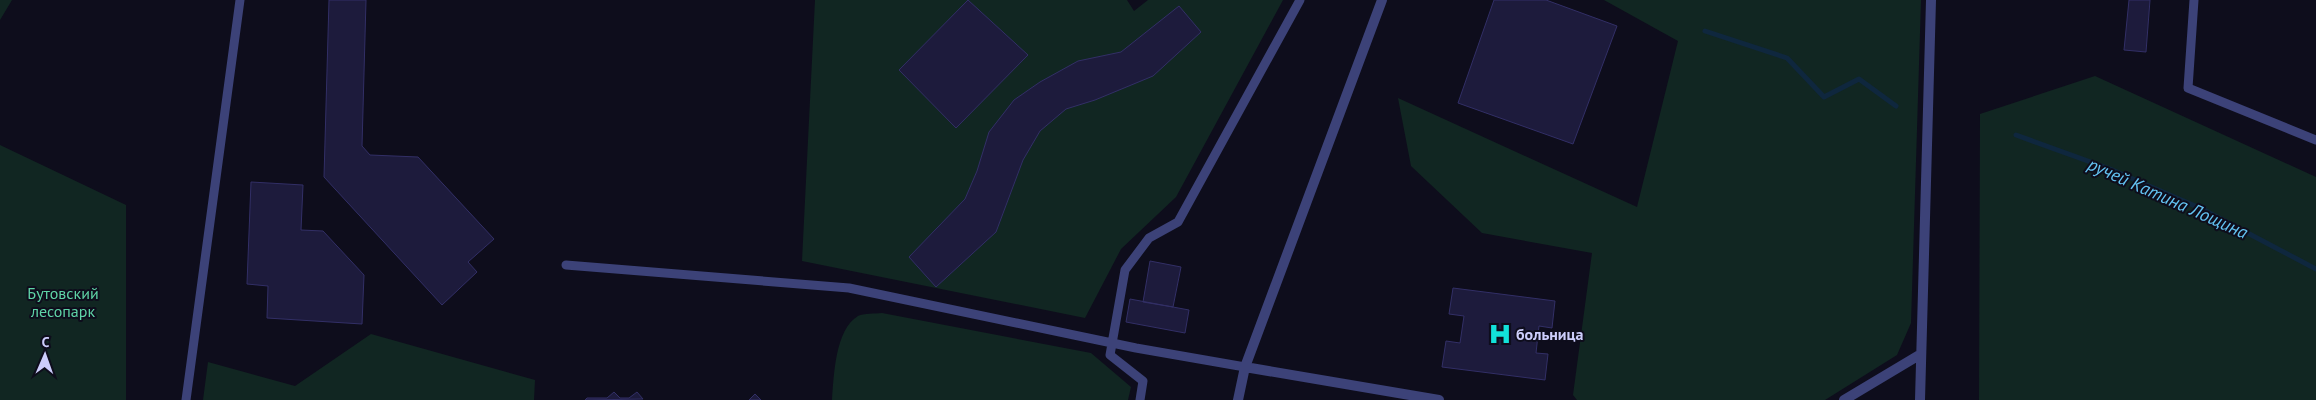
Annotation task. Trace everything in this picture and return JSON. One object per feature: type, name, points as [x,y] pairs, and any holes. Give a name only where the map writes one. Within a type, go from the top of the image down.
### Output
[{"type":"street","points":[[1238,400],[1244,367],[1382,0]]},
{"type":"street","points":[[1920,400],[1931,0]]},
{"type":"street","points":[[1844,400],[1920,354]]},
{"type":"street","points":[[1244,367],[1439,400]]},
{"type":"lane","points":[[186,400],[240,0]]},
{"type":"lane","points":[[1140,400],[1143,381],[1110,355],[1126,270],[1149,238],[1178,222],[1300,0]]},
{"type":"lane","points":[[2194,0],[2188,88],[2316,140]]},
{"type":"lane","points":[[566,265],[848,288],[1113,343],[1244,367]]},
{"type":"green space","points":[[0,0],[12,0],[0,20]]},
{"type":"green space","points":[[815,0],[1127,0],[1134,11],[1148,0],[1283,0],[1176,197],[1121,249],[1085,318],[802,261]]},
{"type":"green space","points":[[1604,0],[1921,0],[1911,323],[1897,355],[1825,400],[1577,400],[1573,395],[1592,253],[1482,233],[1411,166],[1398,98],[1637,207],[1678,41]]},
{"type":"green space","points":[[2095,76],[2316,177],[2316,400],[1979,400],[1980,114]]},
{"type":"green space","name":"Бутовский лесопарк","points":[[0,145],[126,205],[126,400],[0,400]]},
{"type":"green space","points":[[882,313],[1091,353],[1131,387],[1128,400],[832,400],[837,354],[840,342],[850,323],[858,316]]},
{"type":"green space","points":[[371,334],[535,380],[534,400],[203,400],[208,362],[295,386]]},
{"type":"building","points":[[329,0],[366,0],[362,146],[370,155],[418,157],[494,239],[468,262],[477,272],[442,305],[324,177]]},
{"type":"building","points":[[968,0],[1028,55],[956,128],[899,70]]},
{"type":"building","points":[[1494,0],[1546,0],[1617,26],[1573,144],[1458,103]]},
{"type":"building","points":[[2129,0],[2150,0],[2146,52],[2124,50]]},
{"type":"building","points":[[1179,6],[1201,32],[1153,76],[1095,100],[1066,109],[1040,131],[1023,160],[996,232],[936,287],[909,257],[965,199],[977,171],[989,132],[1014,100],[1040,82],[1078,61],[1121,52]]},
{"type":"building","points":[[251,182],[303,185],[301,230],[323,231],[364,275],[362,324],[267,318],[268,286],[247,284]]},
{"type":"building","points":[[1150,261],[1181,267],[1173,307],[1143,302]]},
{"type":"building","name":"больница","points":[[1453,288],[1555,301],[1552,328],[1539,326],[1536,353],[1548,354],[1545,380],[1442,367],[1446,341],[1460,343],[1464,316],[1449,314]]},
{"type":"building","points":[[1130,299],[1189,310],[1185,333],[1126,322]]},
{"type":"building","points":[[614,392],[620,398],[629,398],[637,392],[643,399],[585,400],[587,398],[607,398]]},
{"type":"building","points":[[755,394],[761,400],[749,400]]},
{"type":"waterway","name":"ручей Катина Лощина","points":[[1705,31],[1787,58],[1824,97],[1859,79],[1896,106]]},
{"type":"waterway","name":"ручей Катина Лощина","points":[[2016,135],[2110,169],[2202,209],[2316,269]]},
{"type":"place","name":"больница","points":[[1500,334]]}]
